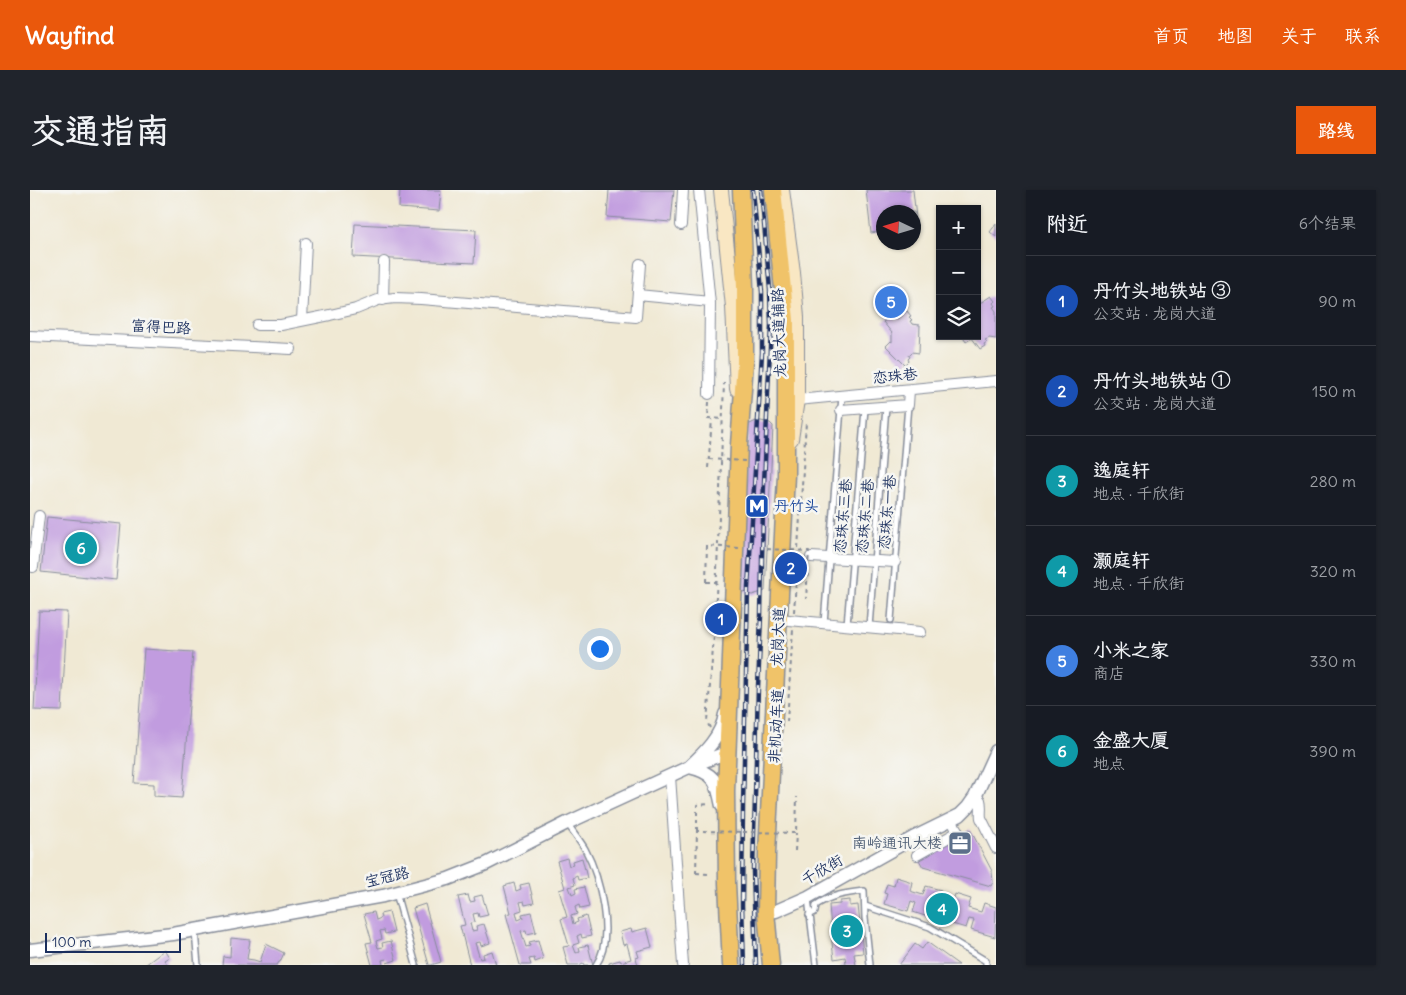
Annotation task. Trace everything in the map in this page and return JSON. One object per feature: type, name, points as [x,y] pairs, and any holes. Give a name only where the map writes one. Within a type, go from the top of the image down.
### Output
[{"type":"highway","points":[[731,965],[727,883],[728,752],[739,445],[745,362],[741,190]]},
{"type":"highway","name":"龙岗大道","points":[[771,965],[766,912],[767,853],[786,620],[786,320],[773,190]]},
{"type":"main road","points":[[721,190],[732,307],[739,445]]},
{"type":"main road","name":"龙岗大道辅路","points":[[782,190],[793,273],[802,400],[786,474]]},
{"type":"street","points":[[681,225],[683,190]]},
{"type":"street","points":[[699,190],[710,302],[709,394]]},
{"type":"street","points":[[302,320],[306,243]]},
{"type":"street","points":[[383,300],[384,262]]},
{"type":"street","points":[[257,325],[281,325],[356,309],[378,300],[395,298],[636,317],[640,264]]},
{"type":"street","points":[[638,295],[710,302]]},
{"type":"street","name":"富得巴路","points":[[30,336],[291,349]]},
{"type":"street","name":"恋珠巷","points":[[802,400],[996,381]]},
{"type":"street","points":[[841,410],[908,406],[909,390]]},
{"type":"street","points":[[30,566],[33,567],[39,516]]},
{"type":"street","points":[[811,557],[895,562]]},
{"type":"street","points":[[786,620],[920,632]]},
{"type":"street","points":[[688,767],[705,752],[718,734],[724,720],[730,684]]},
{"type":"street","name":"千欣街","points":[[766,912],[776,911],[808,898],[898,846],[960,815],[975,797],[996,751]]},
{"type":"street","name":"宝冠路","points":[[30,950],[194,930],[382,896],[448,879],[486,864],[567,823],[688,767],[728,752]]},
{"type":"street","points":[[688,767],[703,771],[711,776],[717,786],[727,828]]},
{"type":"street","points":[[670,776],[683,965]]},
{"type":"street","points":[[975,797],[982,804],[980,818],[996,848]]},
{"type":"street","points":[[917,855],[958,832],[951,819]]},
{"type":"lane","points":[[824,623],[842,396]]},
{"type":"lane","name":"恋珠东一巷","points":[[890,620],[908,406]]},
{"type":"lane","name":"恋珠东二巷","points":[[868,627],[886,407]]},
{"type":"lane","name":"恋珠东三巷","points":[[847,625],[865,409]]},
{"type":"lane","points":[[567,823],[585,849],[597,878],[604,908],[604,940],[599,961],[596,965]]},
{"type":"lane","points":[[809,915],[815,912],[816,905],[821,901],[843,894],[864,891],[870,965]]},
{"type":"lane","points":[[396,892],[416,965]]},
{"type":"lane","points":[[808,898],[816,965]]},
{"type":"lane","points":[[865,906],[930,927],[986,961],[986,965]]},
{"type":"lane","points":[[194,930],[198,965]]},
{"type":"path","points":[[709,394],[708,418],[723,419],[708,722],[711,732]]},
{"type":"path","name":"非机动车道","points":[[787,722],[786,620],[802,400]]},
{"type":"path","points":[[708,468],[712,419]]},
{"type":"path","points":[[709,459],[746,461]]},
{"type":"path","points":[[716,582],[706,582],[707,546],[742,548]]},
{"type":"path","points":[[767,549],[809,551],[806,598]]},
{"type":"path","points":[[795,851],[797,797]]},
{"type":"path","points":[[708,874],[696,873],[697,805],[710,804]]},
{"type":"path","points":[[780,838],[781,829]]},
{"type":"path","points":[[697,831],[796,833]]},
{"type":"building","points":[[400,190],[441,190],[439,211],[399,208]]},
{"type":"building","points":[[609,190],[674,190],[671,222],[607,217]]},
{"type":"building","points":[[866,190],[913,190],[915,205],[876,205],[876,232],[871,233]]},
{"type":"building","points":[[355,224],[476,230],[474,263],[353,257]]},
{"type":"building","points":[[996,224],[996,237],[990,232]]},
{"type":"building","points":[[991,296],[995,301],[993,303],[995,306],[993,307],[996,311],[996,339],[989,338],[985,340],[987,342],[984,344],[985,346],[980,349],[973,340],[981,340],[981,302]]},
{"type":"building","points":[[907,311],[911,316],[909,317],[912,320],[910,321],[912,324],[920,325],[919,353],[912,352],[909,355],[909,361],[905,365],[886,346],[892,342],[892,333],[883,322],[892,315],[896,320]]},
{"type":"building","name":"丹竹头","points":[[756,421],[770,423],[773,426],[765,591],[752,595],[739,590],[748,425]]},
{"type":"building","points":[[47,517],[121,524],[116,580],[41,572]]},
{"type":"building","points":[[39,611],[67,612],[62,711],[34,710]]},
{"type":"building","points":[[144,649],[193,652],[182,798],[154,796],[154,784],[134,783]]},
{"type":"building","name":"南岭通讯大楼","points":[[970,829],[992,871],[993,882],[991,886],[923,867],[918,858]]},
{"type":"building","points":[[567,858],[569,866],[574,865],[573,861],[582,858],[587,878],[578,880],[577,876],[573,878],[575,885],[569,887],[572,895],[576,893],[575,889],[584,887],[589,907],[580,909],[579,905],[575,907],[577,914],[571,916],[573,924],[578,922],[577,919],[586,916],[591,936],[582,938],[581,934],[577,936],[579,943],[573,945],[576,953],[580,951],[579,947],[588,945],[593,965],[584,965],[583,963],[568,965],[563,947],[569,946],[561,919],[567,917],[559,890],[565,888],[557,861]]},
{"type":"building","points":[[896,877],[912,882],[910,891],[923,895],[926,886],[941,890],[939,900],[952,904],[955,894],[971,899],[968,908],[981,912],[984,903],[996,907],[995,937],[971,930],[974,920],[969,919],[966,928],[942,921],[945,912],[940,910],[937,920],[913,912],[916,903],[911,901],[908,911],[884,904],[887,894],[884,893],[887,884],[894,886]]},
{"type":"building","points":[[514,883],[516,891],[521,889],[520,885],[529,883],[534,903],[525,905],[524,901],[520,902],[522,910],[516,912],[518,920],[523,918],[522,914],[531,912],[536,932],[527,934],[526,930],[521,931],[526,947],[530,946],[529,942],[538,940],[543,959],[535,962],[534,958],[529,959],[531,965],[520,965],[506,914],[511,913],[504,886]]},
{"type":"building","points":[[468,895],[470,902],[475,901],[474,897],[482,895],[488,915],[479,917],[478,913],[473,914],[475,922],[470,923],[472,931],[477,930],[476,926],[484,924],[490,943],[481,946],[480,942],[475,943],[480,959],[484,958],[483,954],[492,951],[496,965],[470,965],[460,926],[465,925],[458,897]]},
{"type":"building","points":[[850,900],[850,906],[858,905],[860,924],[851,924],[852,935],[861,934],[863,953],[854,954],[856,965],[841,965],[846,963],[845,957],[834,959],[831,935],[843,933],[842,928],[831,929],[829,905],[840,904],[840,901]]},
{"type":"building","points":[[425,904],[441,962],[431,965],[429,965],[413,908]]},
{"type":"building","points":[[374,912],[376,920],[381,918],[380,914],[389,912],[394,932],[385,934],[384,930],[380,931],[382,939],[376,941],[378,948],[383,947],[382,943],[391,941],[396,960],[387,963],[386,959],[382,960],[383,965],[372,965],[366,943],[372,942],[364,914]]},
{"type":"building","points":[[647,928],[652,947],[637,951],[639,957],[636,958],[638,965],[609,965],[609,963],[620,960],[621,962],[631,959],[627,944],[623,945],[620,932],[631,929],[632,932]]},
{"type":"building","points":[[231,938],[250,940],[247,959],[260,962],[266,944],[284,953],[277,965],[222,965],[223,956],[230,957]]},
{"type":"building","points":[[927,942],[959,965],[899,965],[915,944],[922,949]]},
{"type":"building","points":[[165,950],[170,958],[165,961],[168,965],[145,965]]},
{"type":"railway","points":[[744,965],[742,905],[743,805],[748,588],[762,353],[762,292],[753,190]]},
{"type":"railway","points":[[756,965],[753,870],[763,507],[771,325],[770,290],[761,190]]},
{"type":"place","name":"小米之家","points":[[891,302]]},
{"type":"place","name":"丹竹头","points":[[757,506]]},
{"type":"place","name":"金盛大厦","points":[[81,548]]},
{"type":"place","name":"丹竹头地铁站 ①","points":[[791,568]]},
{"type":"place","name":"丹竹头地铁站 ③","points":[[721,619]]},
{"type":"place","name":"南岭通讯大楼","points":[[960,843]]},
{"type":"place","name":"灏庭轩","points":[[942,909]]},
{"type":"place","name":"逸庭轩","points":[[847,931]]}]
